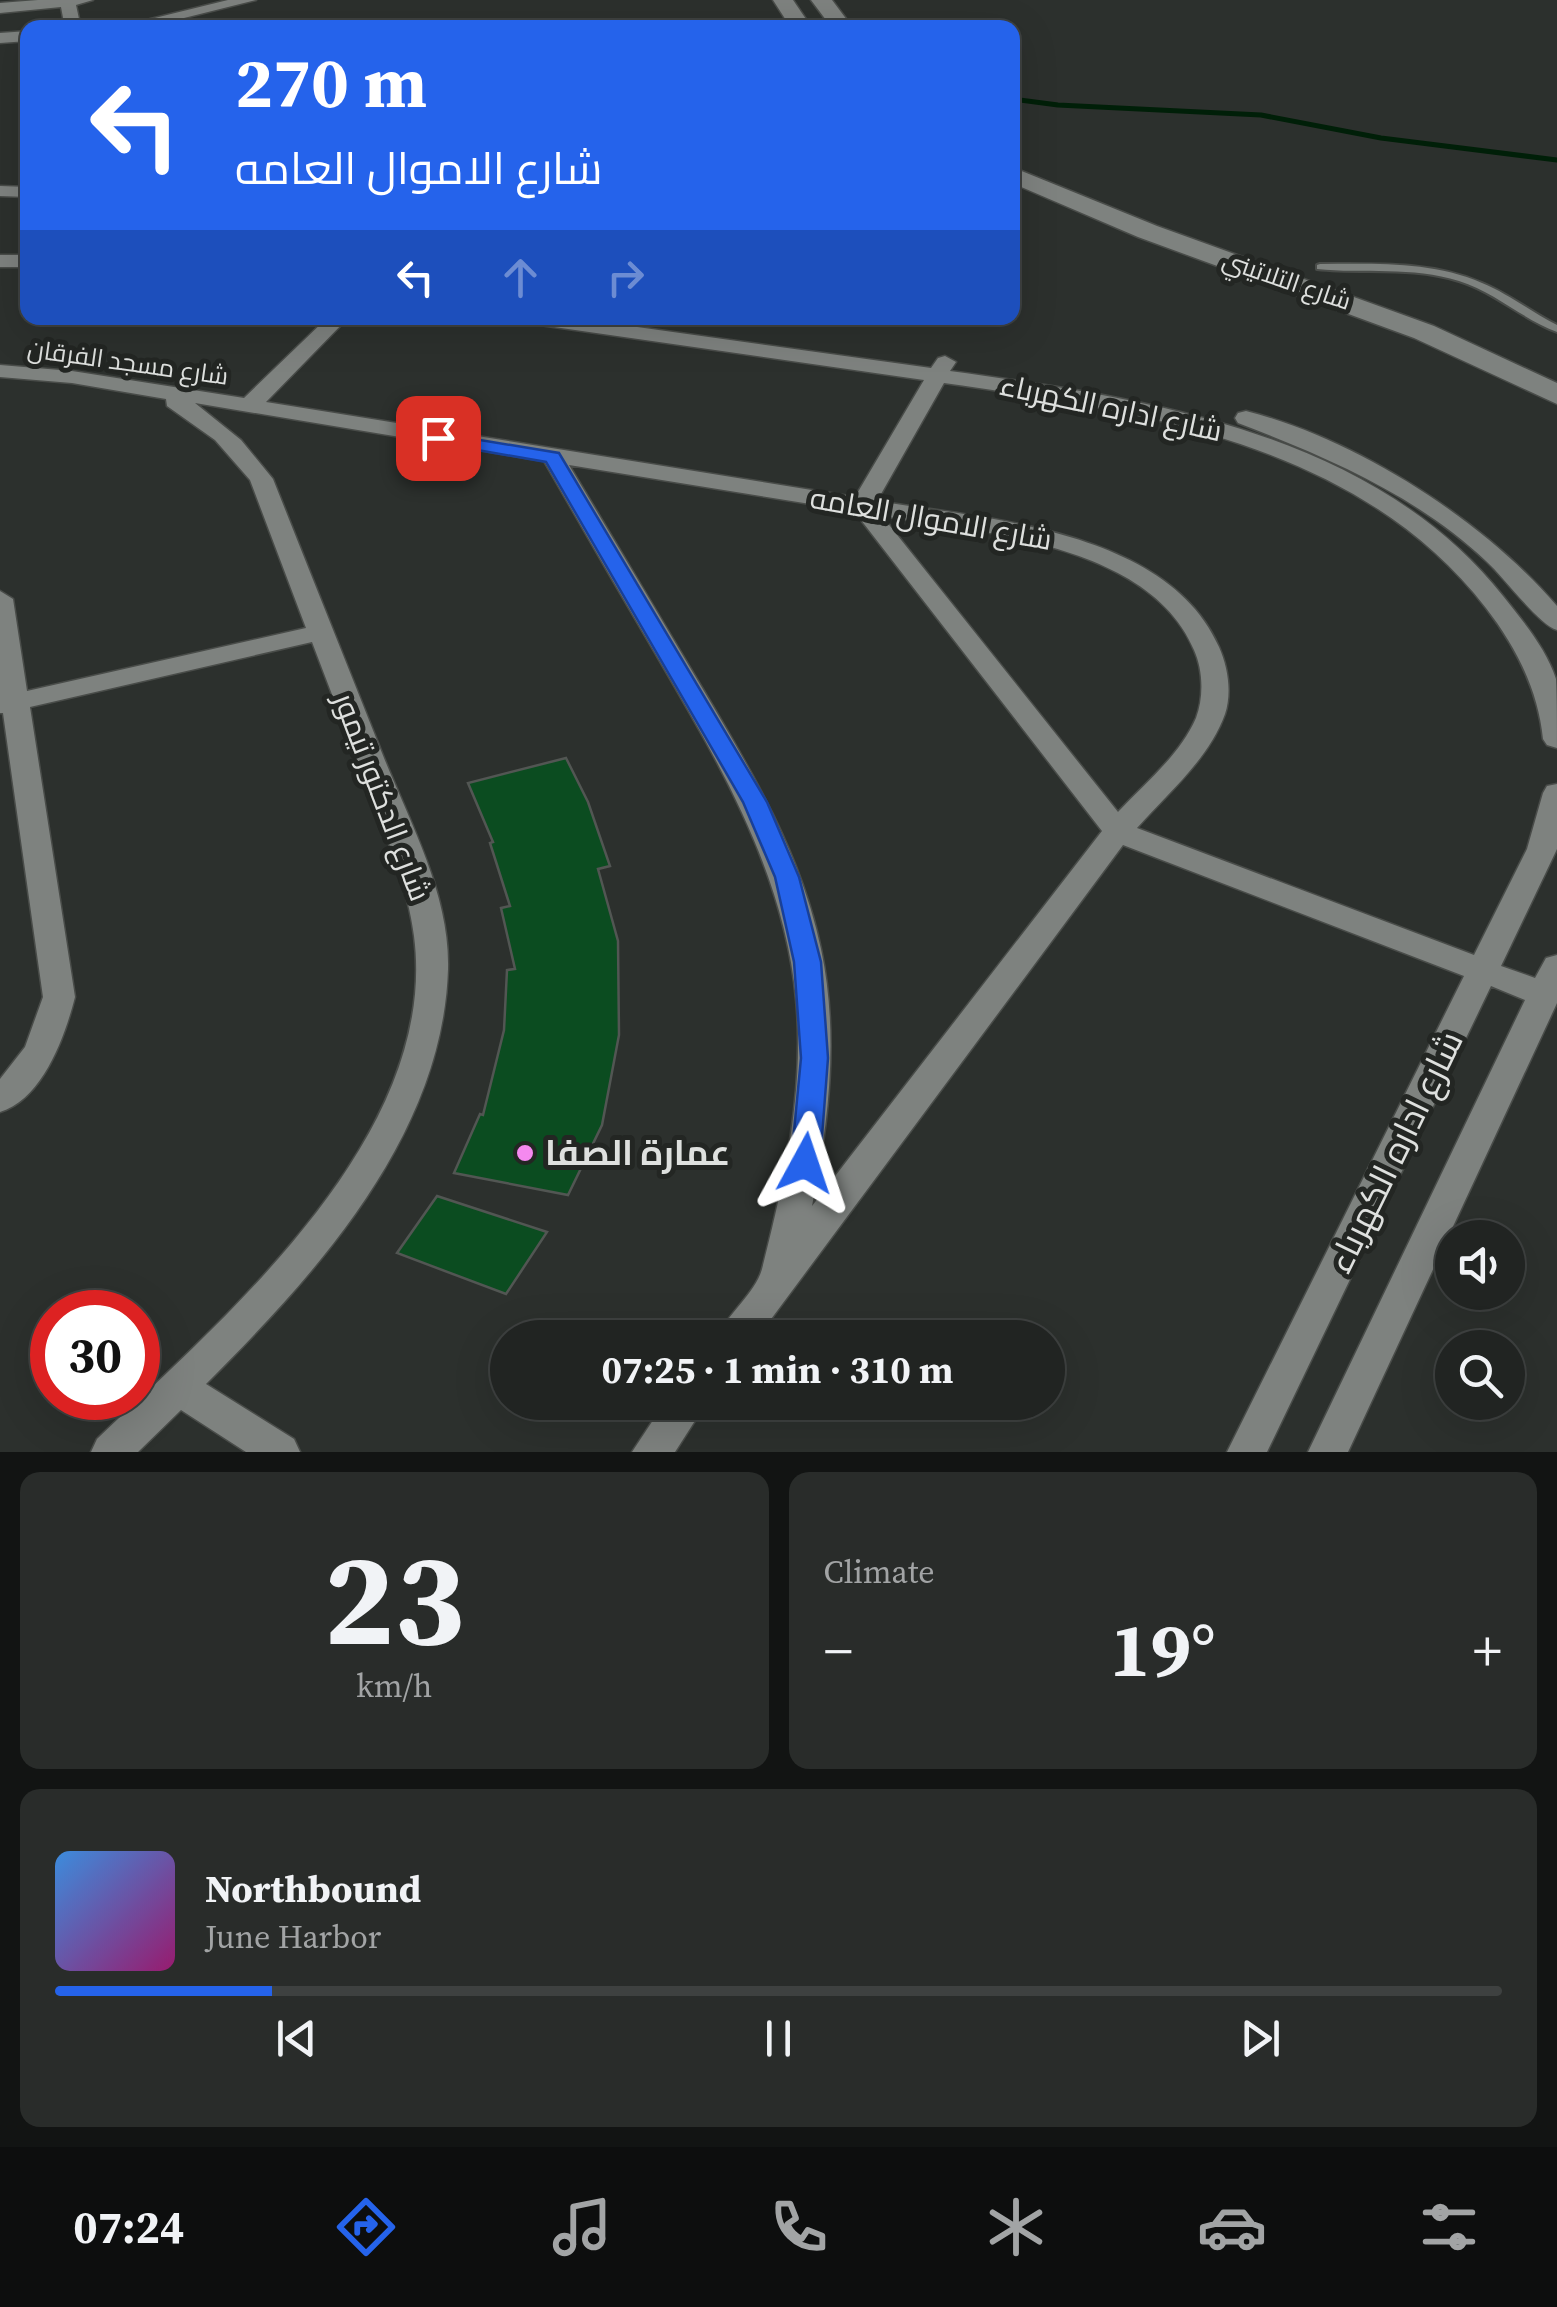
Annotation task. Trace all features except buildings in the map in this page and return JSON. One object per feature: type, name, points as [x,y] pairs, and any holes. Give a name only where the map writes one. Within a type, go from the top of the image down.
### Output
[{"type":"main road","points":[[821,0],[837,20]]},
{"type":"main road","name":"شارع التلاتيني","points":[[1020,149],[1139,201],[1426,305],[1525,349]]},
{"type":"main road","name":"شارع التلاتيني","points":[[1020,177],[1148,231],[1389,316],[1456,344],[1557,395]]},
{"type":"street","points":[[0,8],[86,0]]},
{"type":"street","points":[[158,20],[249,0]]},
{"type":"street","points":[[248,408],[331,325]]},
{"type":"street","points":[[589,325],[942,369]]},
{"type":"street","points":[[686,325],[942,369]]},
{"type":"street","points":[[942,369],[862,506],[1118,832],[1484,972],[1551,981],[1328,1452]]},
{"type":"street","name":"شارع اداره الكهرباء","points":[[942,369],[1173,398],[1243,417],[1310,442],[1374,471],[1434,506],[1488,546],[1534,591],[1557,622]]},
{"type":"street","name":"شارع اداره الكهرباء","points":[[942,369],[1168,414],[1284,453],[1388,506],[1448,550],[1498,602],[1534,658],[1556,719],[1557,740]]},
{"type":"street","name":"شارع مسجد الفرقان","points":[[0,371],[72,377],[248,408]]},
{"type":"street","name":"شارع الدكتور تيمور","points":[[112,1452],[301,1256],[348,1197],[384,1138],[410,1080],[426,1026],[432,973],[429,925],[418,880],[261,479],[237,445],[203,416],[160,393]]},
{"type":"street","name":"شارع الاموال العامه","points":[[248,408],[1019,531],[1074,544],[1138,574],[1165,593],[1196,626],[1213,662],[1215,700],[1200,737],[1118,832],[748,1320]]},
{"type":"street","points":[[553,457],[755,802],[787,877],[808,962],[814,1058],[805,1163],[778,1279]]},
{"type":"street","points":[[0,599],[7,704],[58,997],[52,1027],[37,1058],[0,1099]]},
{"type":"street","points":[[7,704],[319,633]]},
{"type":"street","name":"شارع اداره الكهرباء","points":[[1248,1452],[1542,849],[1557,793]]},
{"type":"street","points":[[178,1386],[280,1452]]},
{"type":"street","points":[[652,1452],[675,1420]]},
{"type":"lane","points":[[1320,267],[1408,268],[1451,275],[1488,288],[1557,329]]},
{"type":"waterway","points":[[1020,100],[1261,115],[1381,138],[1557,160]]},
{"type":"place","name":"عمارة الصفا","points":[[525,1153]]},
{"type":"route","points":[[438,438],[553,457],[755,802],[787,877],[808,962],[814,1058],[805,1163]]}]
